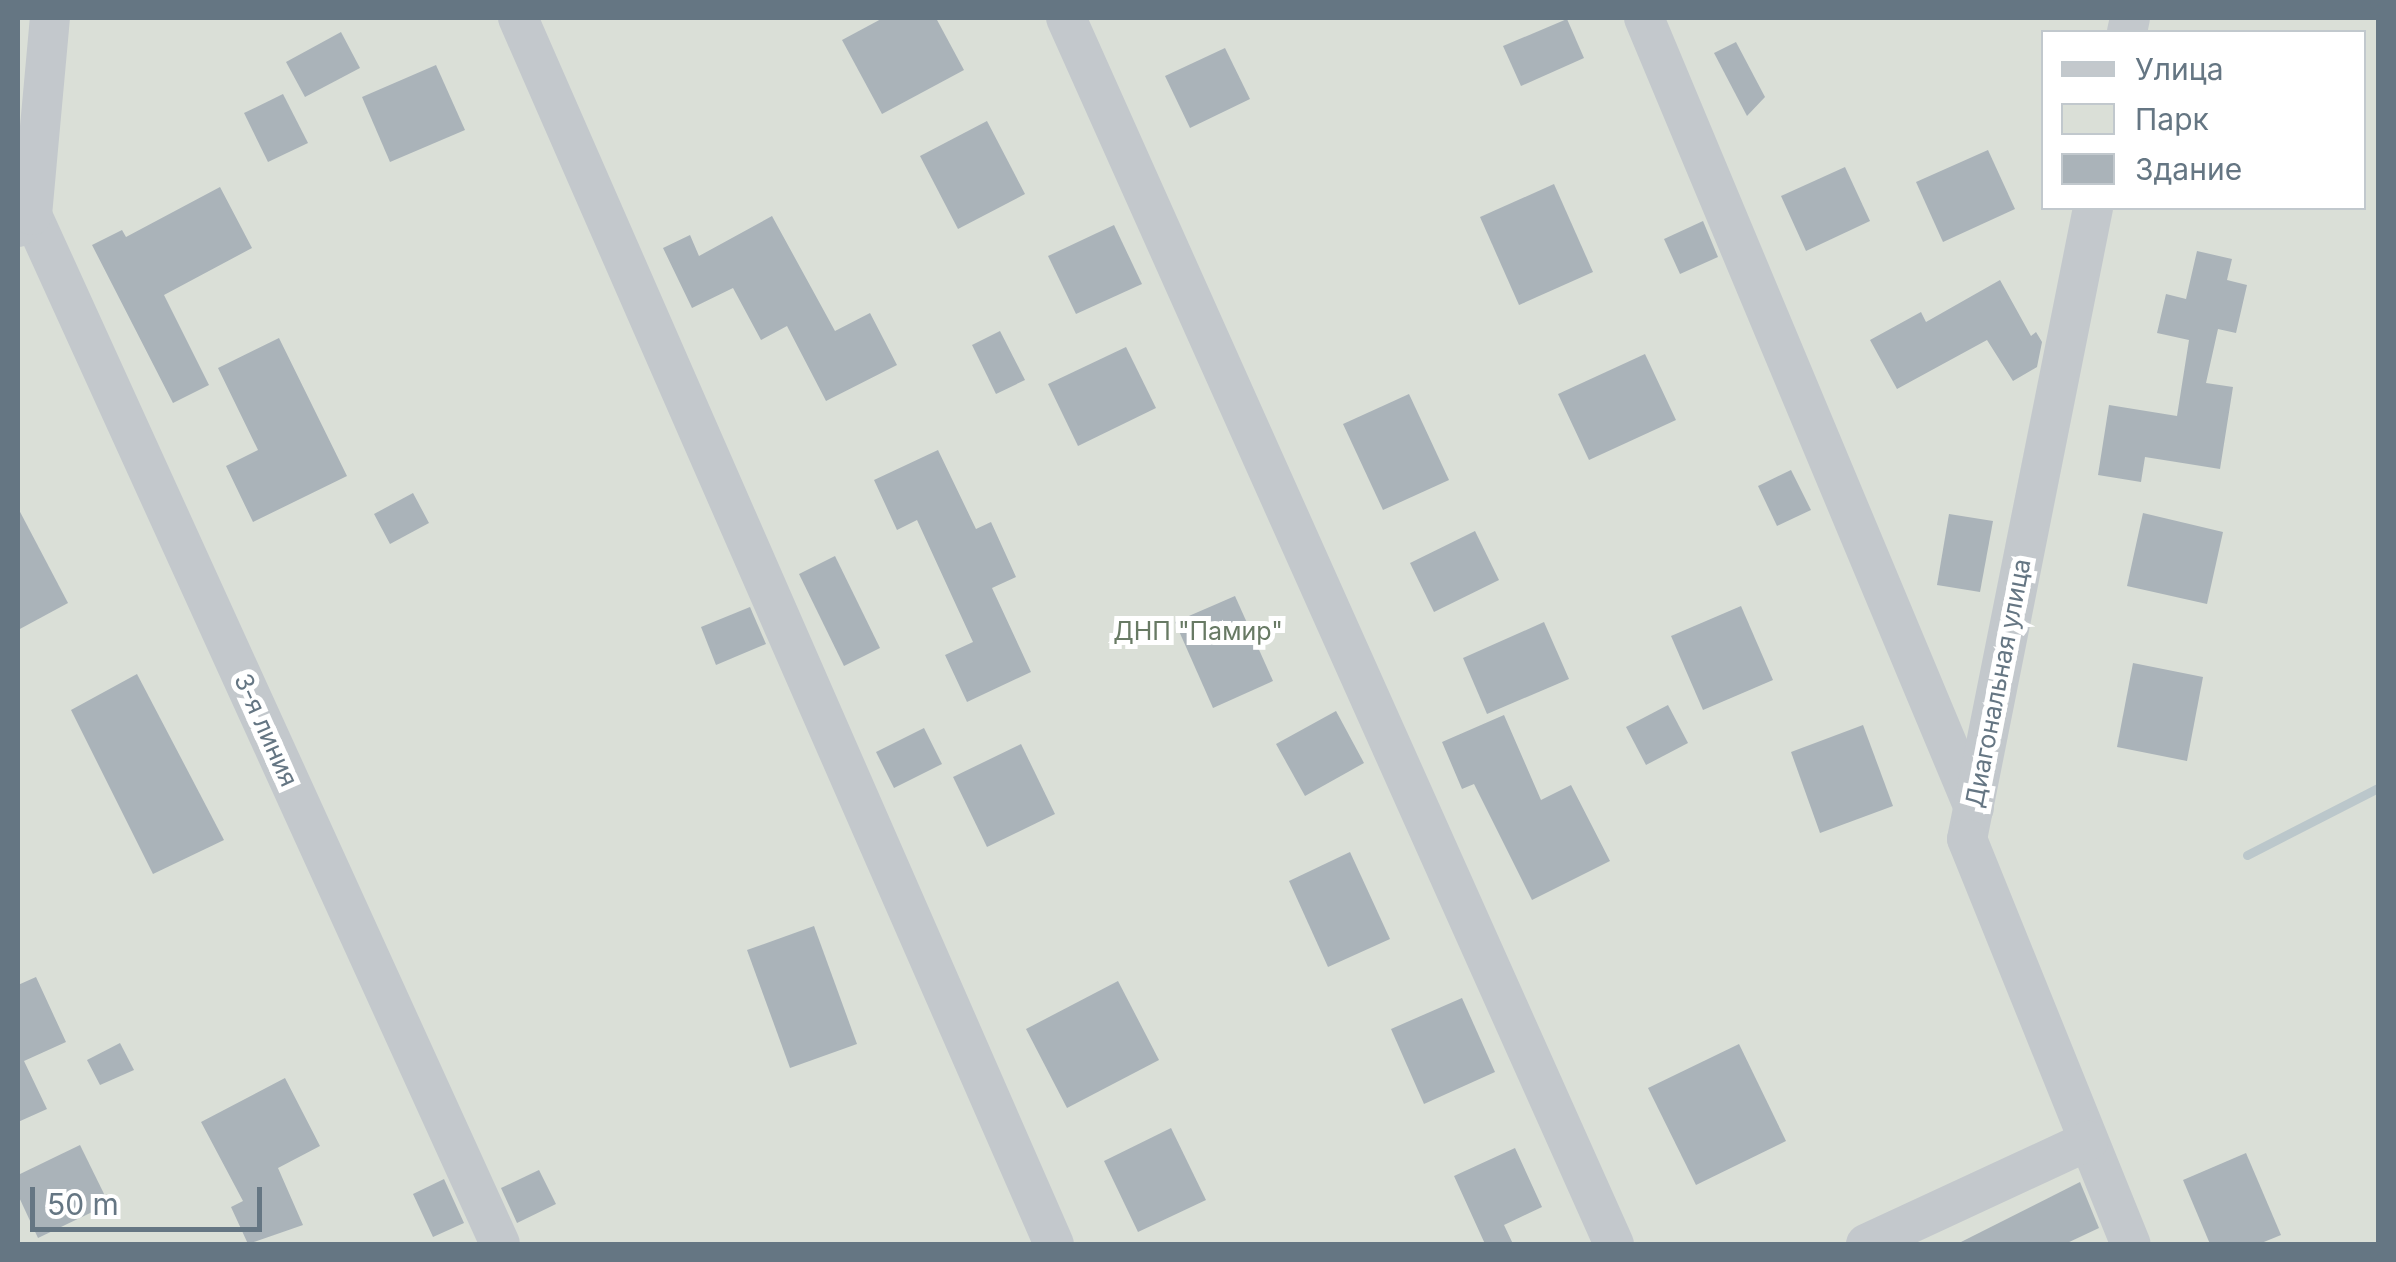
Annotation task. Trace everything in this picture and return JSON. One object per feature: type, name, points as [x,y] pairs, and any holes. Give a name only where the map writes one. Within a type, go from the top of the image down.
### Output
[{"type":"street","points":[[25,221],[50,18]]},
{"type":"street","points":[[518,18],[1054,1244]]},
{"type":"street","points":[[1066,18],[1614,1244]]},
{"type":"street","points":[[1644,18],[1974,808]]},
{"type":"street","name":"Диагональная улица","points":[[2093,210],[1967,839],[2131,1244]]},
{"type":"street","name":"3-я линия","points":[[25,221],[500,1244]]},
{"type":"street","points":[[1866,1244],[2088,1141]]},
{"type":"green space","name":"ДНП \"Памир\"","points":[[18,18],[2378,18],[2378,1244],[18,1244]]},
{"type":"building","points":[[883,18],[936,18],[964,70],[882,114],[842,40]]},
{"type":"building","points":[[1567,19],[1584,58],[1521,86],[1503,46]]},
{"type":"building","points":[[341,32],[360,68],[305,97],[286,62]]},
{"type":"building","points":[[1736,42],[1765,97],[1747,116],[1714,53]]},
{"type":"building","points":[[1225,48],[1250,99],[1190,128],[1165,76]]},
{"type":"building","points":[[436,65],[465,130],[390,162],[362,97]]},
{"type":"building","points":[[283,94],[308,143],[268,162],[244,113]]},
{"type":"building","points":[[987,121],[1025,194],[958,229],[920,156]]},
{"type":"building","points":[[1988,150],[2015,209],[1943,242],[1916,182]]},
{"type":"building","points":[[1845,167],[1870,221],[1806,251],[1781,196]]},
{"type":"building","points":[[1554,184],[1593,272],[1519,305],[1480,217]]},
{"type":"building","points":[[220,187],[252,248],[164,295],[209,385],[173,403],[92,245],[122,230],[126,237]]},
{"type":"building","points":[[772,216],[835,331],[870,313],[897,365],[826,401],[787,326],[761,340],[733,288],[692,308],[663,248],[690,235],[699,256]]},
{"type":"building","points":[[1703,221],[1718,257],[1680,274],[1664,239]]},
{"type":"building","points":[[1114,225],[1142,284],[1076,314],[1048,256]]},
{"type":"building","points":[[2197,251],[2232,259],[2227,280],[2247,285],[2236,333],[2218,329],[2206,383],[2233,387],[2220,469],[2145,457],[2141,482],[2098,475],[2109,405],[2177,416],[2189,340],[2157,333],[2166,294],[2186,299]]},
{"type":"building","points":[[2000,280],[2031,336],[2036,332],[2042,342],[2037,367],[2013,381],[1987,340],[1897,389],[1870,340],[1921,312],[1926,322]]},
{"type":"building","points":[[1000,331],[1025,380],[996,394],[972,345]]},
{"type":"building","points":[[279,338],[347,476],[253,522],[226,466],[258,450],[218,368]]},
{"type":"building","points":[[1126,347],[1156,408],[1078,446],[1048,384]]},
{"type":"building","points":[[1645,354],[1676,420],[1589,460],[1558,394]]},
{"type":"building","points":[[1409,394],[1449,480],[1383,510],[1343,424]]},
{"type":"building","points":[[938,450],[976,529],[991,522],[1016,577],[992,588],[1031,672],[967,702],[945,655],[973,642],[917,520],[897,530],[874,480]]},
{"type":"building","points":[[1791,470],[1811,510],[1777,526],[1758,486]]},
{"type":"building","points":[[413,493],[429,523],[390,544],[374,514]]},
{"type":"building","points":[[18,508],[68,603],[18,630]]},
{"type":"building","points":[[2143,513],[2223,532],[2207,604],[2127,586]]},
{"type":"building","points":[[1949,514],[1993,521],[1980,592],[1937,585]]},
{"type":"building","points":[[1475,531],[1499,580],[1434,612],[1410,563]]},
{"type":"building","points":[[835,556],[880,648],[844,666],[799,574]]},
{"type":"building","points":[[1235,596],[1273,681],[1213,708],[1175,622]]},
{"type":"building","points":[[1741,606],[1773,680],[1703,710],[1671,636]]},
{"type":"building","points":[[750,607],[766,644],[716,665],[701,627]]},
{"type":"building","points":[[1544,622],[1569,679],[1487,714],[1463,658]]},
{"type":"building","points":[[2133,663],[2203,677],[2187,761],[2117,747]]},
{"type":"building","points":[[137,674],[224,840],[153,874],[71,710]]},
{"type":"building","points":[[1668,705],[1688,743],[1646,765],[1626,727]]},
{"type":"building","points":[[1336,711],[1364,763],[1305,796],[1276,744]]},
{"type":"building","points":[[1504,715],[1541,800],[1571,785],[1610,861],[1532,900],[1474,784],[1462,789],[1442,742]]},
{"type":"building","points":[[1863,725],[1893,806],[1820,833],[1791,752]]},
{"type":"building","points":[[924,728],[942,764],[894,788],[876,752]]},
{"type":"building","points":[[1021,744],[1055,814],[987,847],[953,777]]},
{"type":"building","points":[[1350,852],[1390,939],[1328,967],[1289,881]]},
{"type":"building","points":[[814,926],[857,1044],[790,1068],[747,950]]},
{"type":"building","points":[[36,977],[66,1042],[24,1061],[47,1109],[18,1122],[18,985]]},
{"type":"building","points":[[1118,981],[1159,1060],[1067,1108],[1026,1029]]},
{"type":"building","points":[[1462,998],[1495,1072],[1424,1104],[1391,1029]]},
{"type":"building","points":[[120,1043],[134,1070],[100,1085],[87,1060]]},
{"type":"building","points":[[1739,1044],[1786,1141],[1696,1185],[1648,1088]]},
{"type":"building","points":[[285,1078],[320,1146],[278,1168],[303,1225],[248,1244],[231,1207],[243,1201],[201,1122]]},
{"type":"building","points":[[1171,1128],[1206,1200],[1138,1232],[1104,1161]]},
{"type":"building","points":[[80,1145],[109,1204],[38,1238],[18,1195],[18,1175]]},
{"type":"building","points":[[1515,1148],[1542,1207],[1504,1225],[1513,1244],[1485,1244],[1454,1176]]},
{"type":"building","points":[[2246,1153],[2281,1235],[2259,1244],[2210,1244],[2183,1180]]},
{"type":"building","points":[[539,1170],[556,1204],[517,1223],[501,1188]]},
{"type":"building","points":[[444,1179],[464,1223],[433,1237],[413,1194]]},
{"type":"building","points":[[2080,1182],[2099,1228],[2065,1244],[1957,1244]]},
{"type":"waterway","points":[[2247,855],[2378,788]]}]
